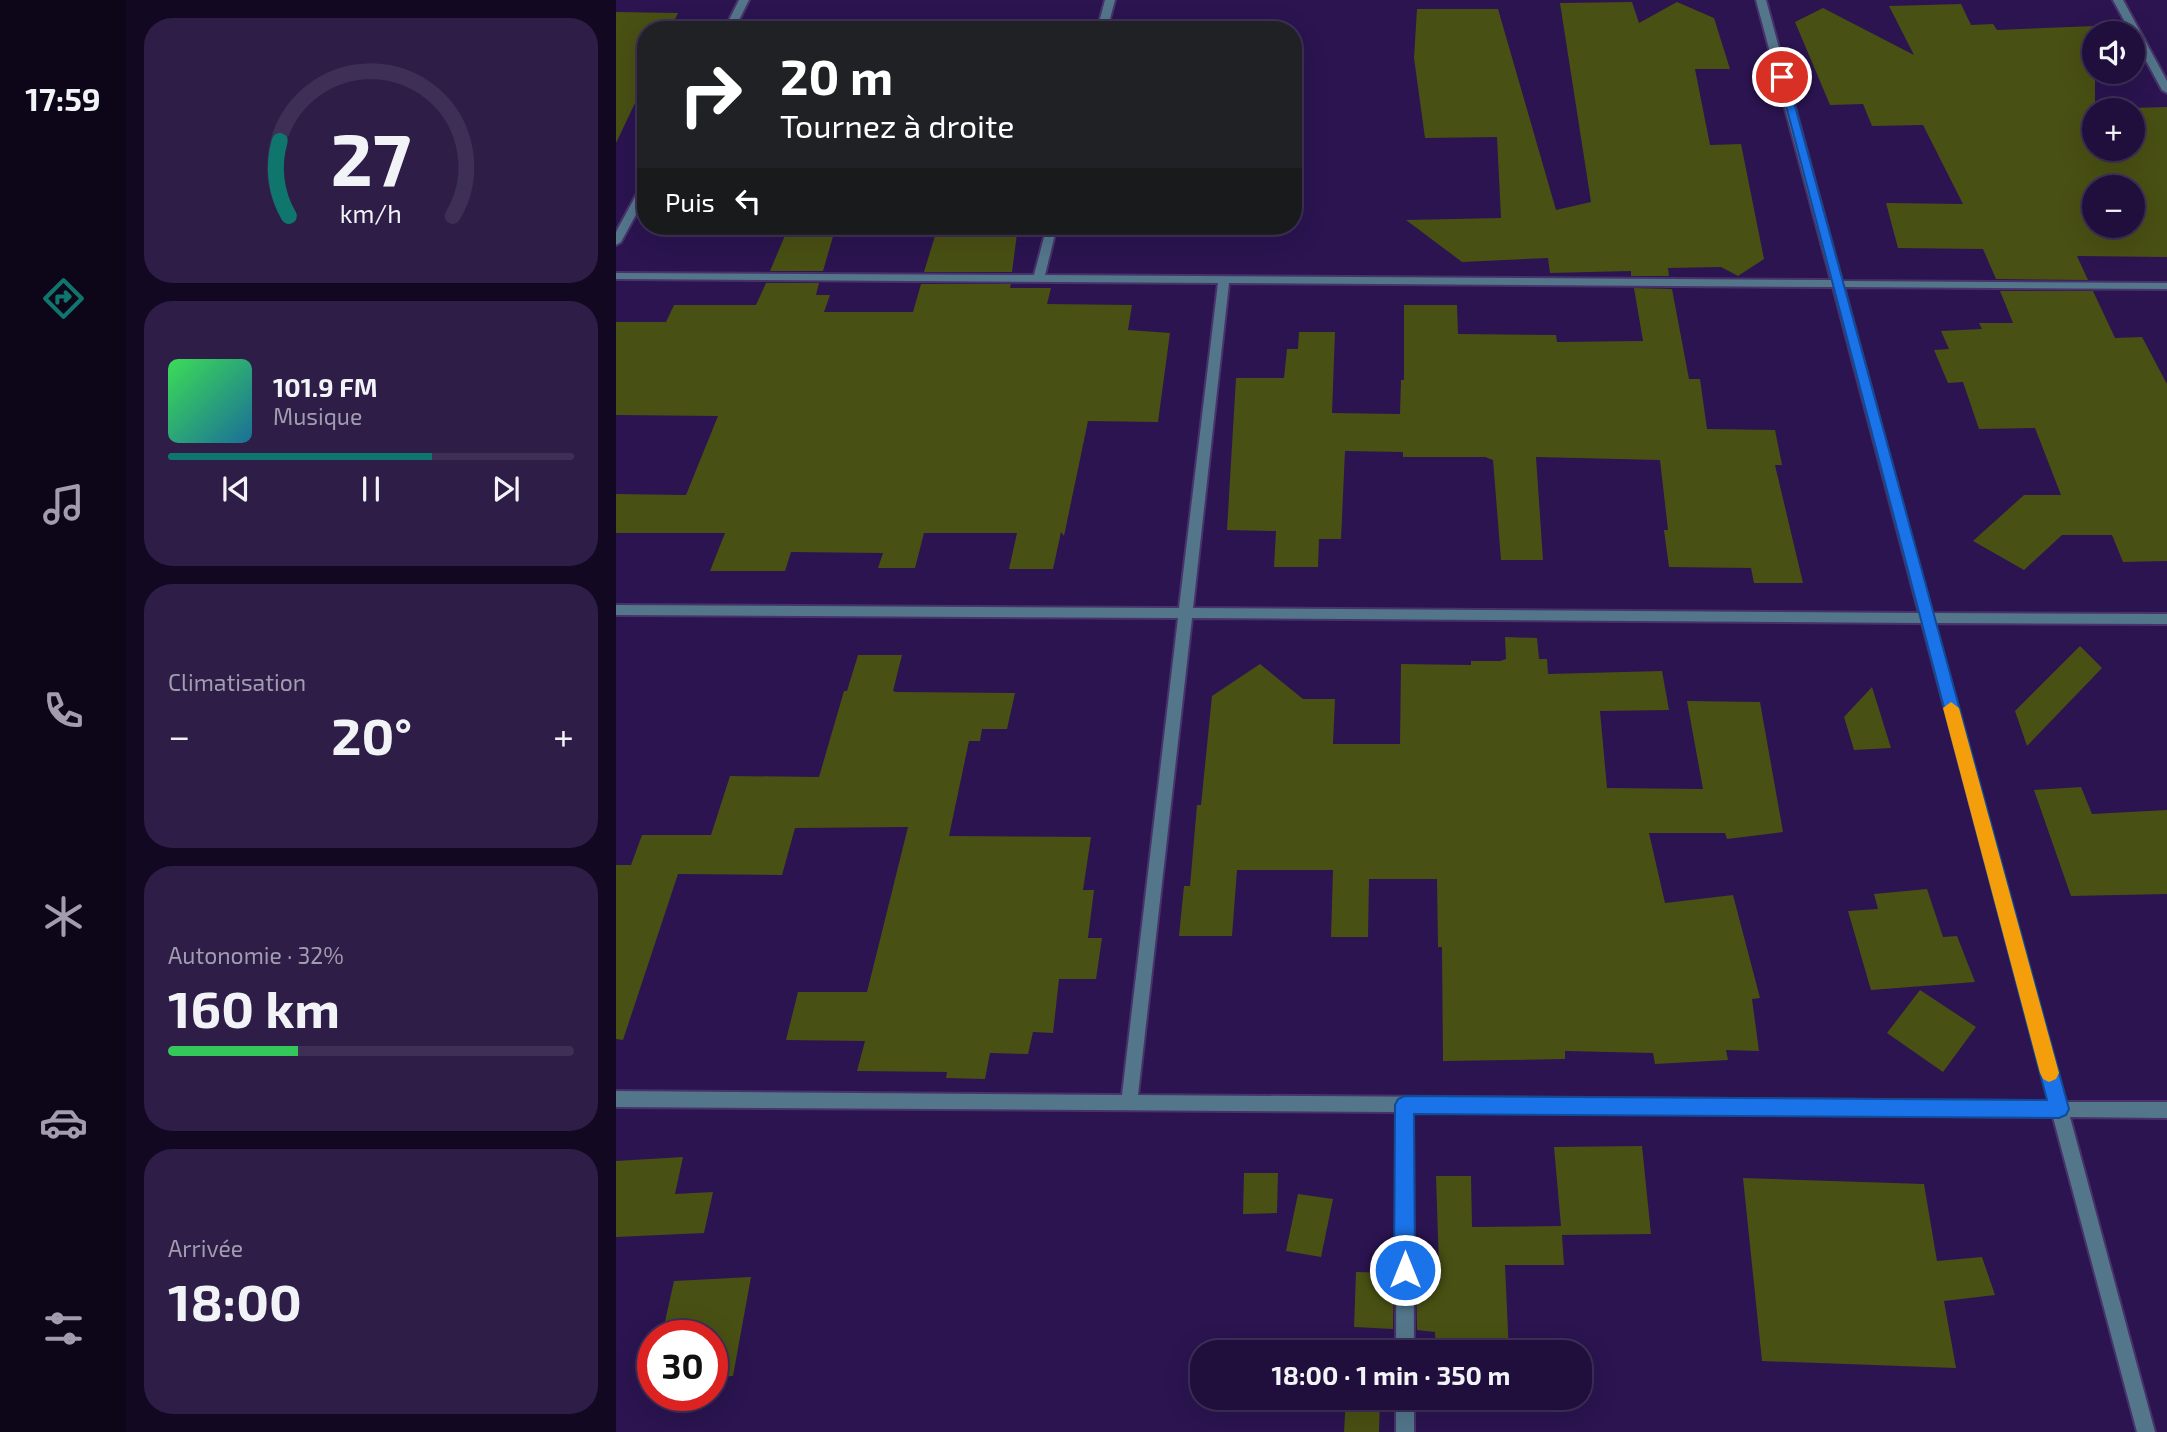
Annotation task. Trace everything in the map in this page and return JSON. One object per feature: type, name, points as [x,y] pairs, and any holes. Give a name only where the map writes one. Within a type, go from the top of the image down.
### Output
[{"type":"street","points":[[734,21],[744,0]]},
{"type":"street","points":[[1104,21],[1110,0]]},
{"type":"street","points":[[1761,0],[2146,1432]]},
{"type":"street","points":[[2118,0],[2167,90]]},
{"type":"street","points":[[616,242],[637,203]]},
{"type":"street","points":[[1039,278],[1050,235]]},
{"type":"street","points":[[616,276],[2167,286]]},
{"type":"street","points":[[1129,1103],[1224,280]]},
{"type":"street","points":[[616,610],[2167,619]]},
{"type":"street","points":[[616,1100],[2167,1110]]},
{"type":"street","points":[[1405,1105],[1405,1340]]},
{"type":"street","points":[[1405,1410],[1405,1432]]},
{"type":"building","points":[[1632,2],[1639,23],[1677,2],[1714,18],[1730,69],[1695,69],[1710,145],[1741,144],[1764,259],[1738,276],[1721,267],[1668,268],[1669,276],[1631,276],[1631,271],[1550,273],[1548,258],[1462,262],[1406,220],[1501,218],[1497,137],[1425,138],[1414,58],[1417,9],[1498,9],[1556,210],[1591,202],[1560,3]]},
{"type":"building","points":[[1961,4],[1971,25],[1993,24],[1997,30],[2082,27],[2082,84],[2095,84],[2095,98],[2082,98],[2082,161],[2145,161],[2145,108],[2167,107],[2167,257],[2077,256],[2088,280],[1996,279],[1983,249],[1898,248],[1886,203],[1963,204],[1923,125],[1872,126],[1863,104],[1830,105],[1795,22],[1823,8],[1914,55],[1889,6]]},
{"type":"building","points":[[616,12],[678,13],[674,21],[637,21],[637,99],[616,143]]},
{"type":"building","points":[[785,235],[833,235],[823,271],[770,271]]},
{"type":"building","points":[[935,235],[1017,235],[1012,272],[924,272]]},
{"type":"building","points":[[766,283],[819,283],[816,295],[830,295],[824,312],[913,312],[921,284],[1011,284],[1010,288],[1051,288],[1047,304],[1132,305],[1128,330],[1170,333],[1158,422],[1088,421],[1064,536],[1061,532],[1053,569],[1009,569],[1017,533],[924,533],[915,568],[878,568],[883,553],[791,552],[785,571],[710,571],[725,533],[616,533],[616,494],[686,495],[718,416],[616,415],[616,322],[666,322],[674,305],[756,305]]},
{"type":"building","points":[[1634,288],[1672,289],[1689,379],[1700,379],[1707,429],[1775,430],[1782,465],[1775,465],[1803,583],[1754,583],[1751,568],[1669,567],[1664,530],[1668,530],[1660,460],[1536,457],[1543,560],[1501,560],[1493,460],[1485,457],[1403,457],[1403,452],[1345,451],[1341,539],[1319,539],[1318,567],[1274,567],[1276,531],[1227,530],[1236,378],[1284,378],[1287,349],[1298,349],[1299,332],[1335,332],[1332,413],[1400,414],[1401,380],[1404,380],[1404,305],[1457,305],[1458,334],[1556,335],[1557,342],[1643,341]]},
{"type":"building","points":[[2000,291],[2093,291],[2115,338],[2142,337],[2167,384],[2167,561],[2123,562],[2112,535],[2062,535],[2024,570],[1973,541],[2024,495],[2061,495],[2035,428],[1979,429],[1963,382],[1948,383],[1934,350],[1949,349],[1941,331],[1982,329],[1979,323],[2013,323]]},
{"type":"building","points":[[1505,637],[1537,638],[1539,659],[1547,659],[1548,674],[1662,671],[1669,710],[1600,711],[1607,788],[1703,789],[1687,701],[1760,702],[1783,832],[1727,839],[1725,833],[1649,833],[1665,903],[1733,895],[1760,998],[1752,999],[1759,1051],[1726,1050],[1728,1060],[1655,1064],[1653,1053],[1565,1051],[1565,1059],[1443,1061],[1442,947],[1438,947],[1437,879],[1369,879],[1368,937],[1331,937],[1333,870],[1237,870],[1232,936],[1179,936],[1184,886],[1190,886],[1197,805],[1201,805],[1212,696],[1260,664],[1303,699],[1335,699],[1333,744],[1400,744],[1401,664],[1471,665],[1471,661],[1500,661],[1506,659]]},
{"type":"building","points":[[2080,646],[2102,668],[2027,746],[2015,711]]},
{"type":"building","points":[[858,655],[902,655],[893,691],[896,692],[1015,693],[1007,729],[982,729],[980,741],[969,741],[949,836],[1091,837],[1083,890],[1094,890],[1088,938],[1102,938],[1096,979],[1059,979],[1053,1033],[1033,1032],[1028,1054],[990,1053],[985,1079],[946,1078],[947,1072],[857,1071],[865,1041],[786,1040],[798,992],[867,992],[908,827],[795,828],[782,875],[678,874],[623,1040],[616,1039],[616,865],[631,865],[642,835],[711,835],[730,776],[819,777],[844,691],[847,691]]},
{"type":"building","points":[[1872,687],[1891,748],[1854,750],[1844,717]]},
{"type":"building","points":[[2081,787],[2092,814],[2167,810],[2167,894],[2071,896],[2034,790]]},
{"type":"building","points":[[1927,889],[1943,937],[1957,936],[1975,982],[1871,990],[1848,911],[1878,909],[1874,894]]},
{"type":"building","points":[[1920,990],[1976,1027],[1943,1072],[1887,1033]]},
{"type":"building","points":[[1642,1146],[1651,1234],[1562,1235],[1564,1265],[1505,1265],[1508,1340],[1435,1340],[1435,1332],[1417,1330],[1416,1274],[1433,1274],[1433,1267],[1439,1267],[1436,1176],[1471,1176],[1472,1227],[1561,1226],[1554,1147]]},
{"type":"building","points":[[683,1157],[675,1194],[713,1192],[704,1233],[616,1237],[616,1161]]},
{"type":"building","points":[[1244,1173],[1278,1173],[1277,1213],[1243,1214]]},
{"type":"building","points":[[1743,1178],[1924,1184],[1937,1261],[1982,1257],[1995,1295],[1944,1301],[1956,1368],[1762,1361]]},
{"type":"building","points":[[1298,1194],[1333,1199],[1321,1257],[1286,1251]]},
{"type":"building","points":[[1356,1272],[1394,1273],[1393,1329],[1354,1327]]},
{"type":"building","points":[[751,1277],[733,1376],[728,1376],[728,1320],[665,1320],[674,1281]]},
{"type":"building","points":[[1345,1410],[1380,1410],[1379,1432],[1344,1432]]},
{"type":"slow traffic","points":[[1951,708],[2049,1073]]},
{"type":"route","points":[[1405,1270],[1405,1105],[2059,1109],[1782,77]]}]
